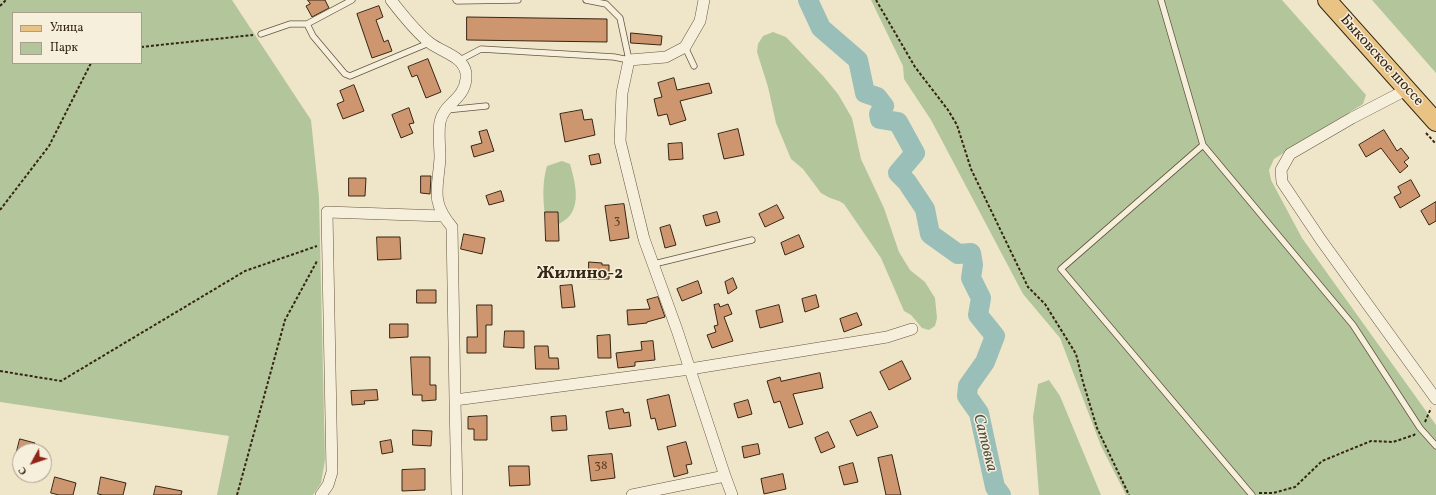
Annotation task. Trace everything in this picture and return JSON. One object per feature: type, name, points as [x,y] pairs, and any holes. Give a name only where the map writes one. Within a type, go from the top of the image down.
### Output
[{"type":"main road","name":"Быковское шоссе","points":[[1327,0],[1436,122]]},
{"type":"street","points":[[391,0],[430,42],[460,60],[466,73],[465,86],[460,96],[446,110],[440,122],[440,159],[436,197],[438,208],[452,227],[457,495]]},
{"type":"street","points":[[704,0],[700,21],[685,47],[666,57],[629,60],[622,93],[620,141],[644,239],[654,264],[732,495]]},
{"type":"street","points":[[1406,90],[1352,118],[1290,154],[1281,170],[1282,182],[1321,240],[1435,398]]},
{"type":"street","points":[[321,495],[328,486],[332,472],[327,212],[443,216]]},
{"type":"street","points":[[455,400],[690,369],[887,336],[912,329]]},
{"type":"street","points":[[632,495],[725,476]]},
{"type":"lane","points":[[260,34],[290,24],[307,24],[352,0]]},
{"type":"lane","points":[[456,0],[518,0]]},
{"type":"lane","points":[[460,60],[481,49],[614,57],[629,60],[620,18],[606,4],[586,0]]},
{"type":"lane","points":[[1160,0],[1204,145],[1354,325],[1420,428],[1436,446]]},
{"type":"lane","points":[[307,24],[313,36],[345,74],[350,76],[430,42]]},
{"type":"lane","points":[[685,47],[694,66]]},
{"type":"lane","points":[[446,110],[486,106]]},
{"type":"lane","points":[[1204,145],[1061,269],[1251,494]]},
{"type":"lane","points":[[654,264],[752,240]]},
{"type":"path","points":[[0,6],[6,0]]},
{"type":"path","points":[[876,0],[915,67],[958,125],[971,169],[1028,287],[1045,304],[1076,354],[1097,428],[1130,495]]},
{"type":"path","points":[[142,47],[260,34]]},
{"type":"path","points":[[0,210],[49,146],[90,64]]},
{"type":"path","points":[[0,371],[61,381],[245,271],[327,242]]},
{"type":"path","points":[[237,495],[285,320],[327,242]]},
{"type":"path","points":[[1251,494],[1273,493],[1295,487],[1322,461],[1371,441],[1393,442],[1414,435],[1426,422],[1435,398]]},
{"type":"green space","points":[[0,0],[232,0],[311,120],[319,197],[325,460],[321,483],[313,495],[217,495],[229,436],[0,402]]},
{"type":"green space","points":[[871,0],[1282,0],[1366,95],[1363,104],[1274,159],[1269,170],[1271,180],[1302,238],[1436,425],[1436,495],[1126,495],[1101,446],[1060,338],[1023,294],[931,120],[904,79],[903,66]]},
{"type":"green space","points":[[1372,0],[1436,0],[1436,73]]},
{"type":"green space","points":[[773,32],[786,37],[824,77],[838,94],[852,118],[861,159],[884,208],[899,252],[910,270],[925,282],[935,298],[937,318],[935,326],[929,330],[922,328],[911,315],[904,311],[881,258],[844,204],[821,193],[803,169],[791,159],[776,123],[768,87],[757,52],[758,44],[763,36]]},
{"type":"green space","points":[[562,161],[570,164],[576,190],[576,199],[571,214],[565,220],[556,225],[545,216],[543,197],[545,172],[547,166]]},
{"type":"green space","points":[[1049,380],[1060,396],[1101,495],[1039,495],[1033,417],[1038,384]]},
{"type":"building","points":[[308,0],[325,0],[329,8],[312,17],[306,6],[310,4]]},
{"type":"building","points":[[379,6],[383,17],[376,20],[384,42],[388,40],[392,51],[372,58],[357,14]]},
{"type":"building","points":[[467,17],[607,19],[607,42],[467,40]]},
{"type":"building","points":[[631,33],[662,36],[661,45],[631,43]]},
{"type":"building","points":[[428,59],[441,92],[426,98],[417,75],[412,77],[408,67]]},
{"type":"building","points":[[674,78],[677,90],[709,83],[712,93],[680,101],[686,120],[670,125],[667,114],[658,116],[654,99],[662,97],[658,83]]},
{"type":"building","points":[[354,85],[364,111],[343,119],[337,104],[344,101],[340,91]]},
{"type":"building","points":[[409,108],[414,123],[409,124],[413,133],[401,138],[392,115]]},
{"type":"building","points":[[582,110],[584,120],[592,119],[595,135],[565,142],[560,114]]},
{"type":"building","points":[[738,129],[744,155],[724,159],[718,134]]},
{"type":"building","points":[[487,130],[494,151],[474,157],[471,146],[482,143],[479,132]]},
{"type":"building","points":[[1384,130],[1397,151],[1401,148],[1409,158],[1404,162],[1408,166],[1400,173],[1381,148],[1366,157],[1359,145]]},
{"type":"building","points":[[682,143],[683,159],[669,160],[668,144]]},
{"type":"building","points":[[599,154],[601,163],[591,165],[589,156]]},
{"type":"building","points":[[421,176],[431,176],[430,194],[421,193]]},
{"type":"building","points":[[349,178],[366,178],[365,196],[349,196]]},
{"type":"building","points":[[1411,180],[1420,196],[1400,208],[1394,197],[1401,193],[1398,187]]},
{"type":"building","points":[[501,191],[504,201],[489,205],[486,196]]},
{"type":"building","points":[[1436,202],[1436,221],[1429,225],[1421,211]]},
{"type":"building","points":[[624,204],[629,238],[610,241],[605,206]]},
{"type":"building","points":[[777,205],[784,218],[765,227],[759,214]]},
{"type":"building","points":[[545,212],[558,212],[559,241],[546,241]]},
{"type":"building","points":[[717,212],[720,222],[706,226],[703,216]]},
{"type":"building","points":[[670,225],[676,245],[665,248],[660,228]]},
{"type":"building","points":[[464,234],[485,238],[482,254],[461,249]]},
{"type":"building","points":[[799,235],[804,247],[785,255],[781,243]]},
{"type":"building","points":[[377,237],[400,237],[401,259],[378,260]]},
{"type":"building","points":[[589,262],[609,265],[609,279],[589,279]]},
{"type":"building","points":[[733,278],[737,288],[728,294],[725,282]]},
{"type":"building","points":[[698,281],[702,293],[682,301],[677,289]]},
{"type":"building","points":[[572,285],[575,307],[562,308],[560,286]]},
{"type":"building","points":[[417,290],[436,290],[436,303],[417,303]]},
{"type":"building","points":[[816,295],[819,307],[805,312],[802,299]]},
{"type":"building","points":[[658,297],[665,317],[647,323],[628,325],[627,310],[650,309],[647,300]]},
{"type":"building","points":[[719,304],[720,307],[728,304],[732,314],[724,317],[733,341],[712,348],[707,335],[716,332],[714,326],[718,325],[714,305]]},
{"type":"building","points":[[477,305],[492,305],[492,325],[486,325],[486,353],[467,353],[467,337],[477,337]]},
{"type":"building","points":[[779,305],[783,322],[760,328],[756,311]]},
{"type":"building","points":[[857,313],[862,325],[844,332],[840,319]]},
{"type":"building","points":[[390,324],[408,324],[408,337],[390,338]]},
{"type":"building","points":[[505,331],[524,331],[524,348],[504,347]]},
{"type":"building","points":[[610,335],[611,358],[598,358],[597,336]]},
{"type":"building","points":[[653,341],[655,360],[635,362],[635,366],[618,368],[616,353],[642,350],[641,342]]},
{"type":"building","points":[[535,346],[548,346],[549,358],[558,358],[559,369],[536,369]]},
{"type":"building","points":[[411,357],[430,357],[430,385],[436,385],[436,400],[422,401],[422,395],[413,395]]},
{"type":"building","points":[[902,361],[911,379],[889,390],[880,372]]},
{"type":"building","points":[[820,373],[823,388],[793,394],[803,424],[789,428],[780,401],[774,403],[767,381],[780,377],[781,381]]},
{"type":"building","points":[[377,390],[378,400],[364,401],[365,404],[352,405],[351,391]]},
{"type":"building","points":[[669,395],[676,426],[658,430],[655,418],[651,419],[647,400]]},
{"type":"building","points":[[748,400],[752,414],[738,418],[734,404]]},
{"type":"building","points":[[623,409],[624,413],[629,412],[631,426],[609,429],[606,412]]},
{"type":"building","points":[[871,412],[878,427],[857,436],[850,421]]},
{"type":"building","points":[[487,416],[487,440],[474,440],[474,429],[468,429],[468,417]]},
{"type":"building","points":[[566,416],[567,430],[552,431],[551,417]]},
{"type":"building","points":[[413,430],[432,431],[431,446],[413,445]]},
{"type":"building","points":[[828,432],[835,447],[821,453],[815,438]]},
{"type":"building","points":[[20,439],[35,443],[19,443]]},
{"type":"building","points":[[391,440],[393,452],[382,454],[380,442]]},
{"type":"building","points":[[686,442],[692,464],[686,465],[688,473],[674,477],[667,447]]},
{"type":"building","points":[[758,444],[760,454],[744,458],[742,447]]},
{"type":"building","points":[[612,454],[615,478],[591,481],[588,456]]},
{"type":"building","points":[[892,455],[901,495],[886,495],[878,458]]},
{"type":"building","points":[[853,463],[858,482],[844,485],[839,467]]},
{"type":"building","points":[[509,466],[529,466],[530,485],[510,486]]},
{"type":"building","points":[[425,469],[425,490],[402,491],[402,470]]},
{"type":"building","points":[[783,474],[786,489],[764,494],[761,479]]},
{"type":"building","points":[[55,477],[76,483],[73,495],[59,495],[51,493]]},
{"type":"building","points":[[101,477],[126,483],[123,495],[98,494]]},
{"type":"building","points":[[156,486],[182,491],[181,495],[154,495]]},
{"type":"waterway","name":"Сатовка","points":[[808,0],[821,28],[858,60],[865,93],[877,97],[884,106],[879,114],[880,119],[898,122],[915,153],[898,173],[907,182],[925,209],[930,234],[958,254],[971,253],[973,265],[971,278],[981,298],[978,315],[995,336],[985,362],[968,386],[967,396],[979,413],[995,487],[1001,495]]},
{"type":"district","name":"Жилино-2","points":[[580,275]]}]
